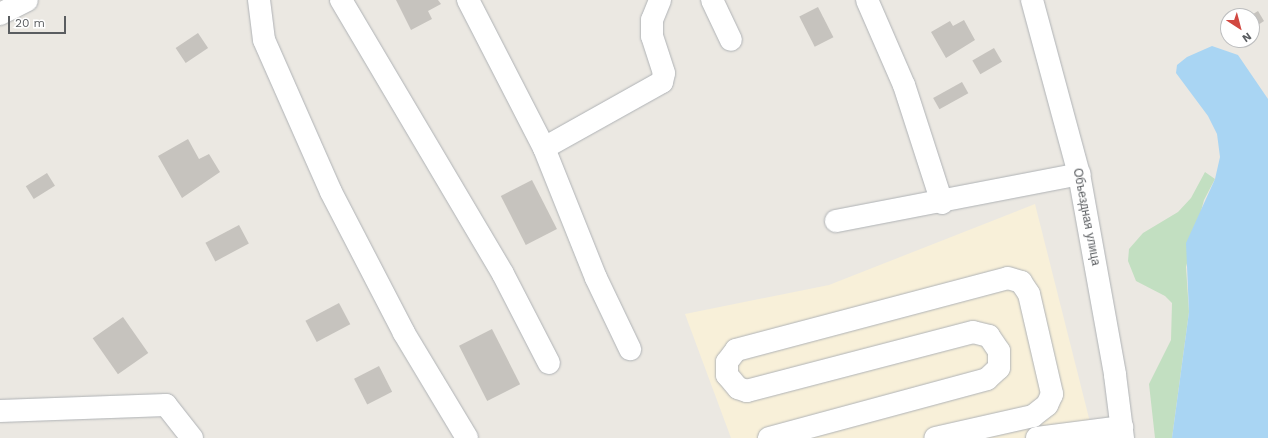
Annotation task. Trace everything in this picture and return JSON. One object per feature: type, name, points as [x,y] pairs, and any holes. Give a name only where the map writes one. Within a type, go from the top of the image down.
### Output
[{"type":"street","points":[[0,14],[27,0]]},
{"type":"street","points":[[259,0],[264,40],[335,199],[404,333],[467,438]]},
{"type":"street","points":[[341,0],[503,274],[549,363]]},
{"type":"street","points":[[468,0],[544,148],[596,278],[630,349]]},
{"type":"street","points":[[544,148],[662,82],[664,73],[652,36],[652,20],[660,0]]},
{"type":"street","points":[[712,0],[731,40]]},
{"type":"street","points":[[867,0],[904,86],[942,202]]},
{"type":"street","name":"Объездная улица","points":[[1032,0],[1079,174],[1122,432]]},
{"type":"street","points":[[836,221],[942,202],[1079,174]]},
{"type":"street","points":[[769,438],[987,379],[999,368],[999,351],[989,336],[973,332],[747,391],[738,388],[727,375],[727,362],[736,350],[1008,278],[1021,282],[1029,294],[1052,394],[1047,405],[1033,416],[935,438]]},
{"type":"street","points":[[0,411],[166,405],[192,438]]},
{"type":"street","points":[[1037,438],[1122,432]]},
{"type":"shaded area","points":[[1035,204],[1094,438],[731,438],[685,314],[829,285]]},
{"type":"green space","points":[[1205,172],[1215,179],[1204,200],[1186,267],[1189,312],[1172,438],[1155,438],[1149,384],[1171,340],[1172,303],[1165,296],[1136,281],[1128,261],[1129,249],[1143,233],[1178,212],[1191,198]]},
{"type":"water","points":[[1212,46],[1238,55],[1268,99],[1268,438],[1172,438],[1189,312],[1186,243],[1215,179],[1220,157],[1217,134],[1208,116],[1176,73],[1177,65],[1187,57]]},
{"type":"building","points":[[396,0],[438,0],[441,4],[428,11],[432,19],[411,30]]},
{"type":"building","points":[[818,7],[833,37],[815,47],[799,17]]},
{"type":"building","points":[[1260,14],[1264,21],[1260,24]]},
{"type":"building","points":[[964,20],[975,40],[946,58],[931,32],[950,21],[953,26]]},
{"type":"building","points":[[198,33],[208,48],[186,63],[176,48]]},
{"type":"building","points":[[994,48],[1002,62],[980,74],[972,60]]},
{"type":"building","points":[[962,82],[968,93],[939,109],[933,98]]},
{"type":"building","points":[[188,139],[199,159],[209,154],[220,172],[182,198],[158,156]]},
{"type":"building","points":[[47,173],[55,186],[34,199],[26,186]]},
{"type":"building","points":[[532,180],[557,229],[526,245],[501,196]]},
{"type":"building","points":[[239,225],[249,244],[215,261],[205,243]]},
{"type":"building","points":[[339,303],[350,324],[317,342],[305,321]]},
{"type":"building","points":[[123,317],[148,353],[118,374],[93,338]]},
{"type":"building","points":[[492,329],[520,384],[487,401],[459,346]]},
{"type":"building","points":[[379,366],[392,392],[367,405],[354,379]]}]
